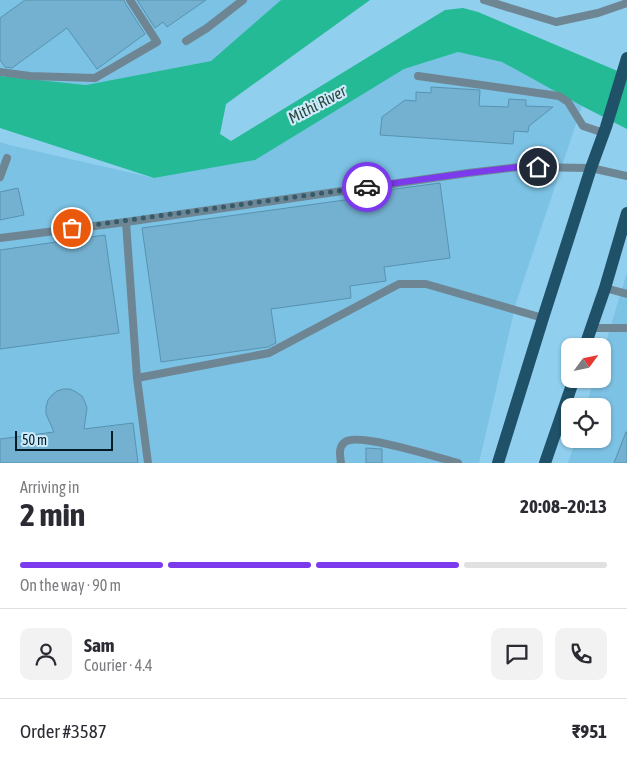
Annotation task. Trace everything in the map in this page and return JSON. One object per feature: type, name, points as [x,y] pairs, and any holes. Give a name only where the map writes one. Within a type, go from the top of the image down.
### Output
[{"type":"main road","points":[[498,463],[542,318],[627,60]]},
{"type":"main road","points":[[588,338],[605,288],[627,213]]},
{"type":"main road","points":[[545,463],[571,388]]},
{"type":"lane","points":[[0,72],[30,76],[95,78],[157,42],[130,0]]},
{"type":"lane","points":[[186,41],[207,28],[244,0]]},
{"type":"lane","points":[[484,0],[556,22],[598,13],[627,3]]},
{"type":"lane","points":[[418,76],[559,96],[568,102],[583,126],[605,130]]},
{"type":"lane","points":[[0,177],[7,158]]},
{"type":"lane","points":[[0,238],[519,167],[591,168],[627,176]]},
{"type":"lane","points":[[126,222],[137,378],[148,463]]},
{"type":"lane","points":[[137,378],[269,353],[399,284],[426,284],[542,318]]},
{"type":"lane","points":[[605,288],[627,294]]},
{"type":"lane","points":[[591,328],[627,328]]},
{"type":"lane","points":[[341,463],[340,450],[342,445],[347,440],[354,439],[376,441],[458,463]]},
{"type":"shaded area","points":[[0,0],[281,0],[211,61],[86,85],[0,76]]},
{"type":"shaded area","points":[[458,52],[502,62],[582,106],[516,303],[479,463],[0,463],[0,142],[154,178],[254,160],[404,69]]},
{"type":"shaded area","points":[[627,272],[627,463],[568,463],[573,448],[611,448],[611,398],[588,398],[591,388],[611,388],[611,338],[607,338]]},
{"type":"water","name":"Mithi River","points":[[281,0],[370,0],[226,104],[220,134],[231,141],[445,10],[463,8],[478,12],[627,75],[627,129],[502,62],[458,52],[404,69],[255,160],[154,178],[0,128],[0,76],[86,85],[211,61]]},
{"type":"building","points":[[25,0],[124,0],[145,34],[97,69],[67,28],[12,68],[5,67],[0,60],[0,18]]},
{"type":"building","points":[[137,0],[206,0],[167,27],[163,22],[155,28]]},
{"type":"building","points":[[431,87],[480,90],[479,106],[508,107],[509,99],[526,100],[526,106],[553,107],[529,126],[528,132],[514,131],[513,144],[380,135],[382,117],[405,100],[416,101],[416,92],[431,93]]},
{"type":"building","points":[[440,183],[450,258],[384,267],[386,281],[350,286],[351,298],[271,309],[276,343],[268,347],[161,362],[142,228],[381,195],[380,191]]},
{"type":"building","points":[[18,188],[24,215],[0,220],[0,192]]},
{"type":"building","points":[[105,235],[119,333],[0,349],[0,250]]},
{"type":"building","points":[[63,389],[70,389],[82,396],[87,408],[84,429],[133,423],[138,463],[0,463],[0,439],[54,432],[46,414],[46,407],[52,395]]},
{"type":"building","points":[[626,432],[627,463],[614,463]]},
{"type":"building","points":[[366,448],[382,449],[382,463],[366,463]]},
{"type":"way so far","points":[[72,228],[367,187]]},
{"type":"route","points":[[367,187],[519,167],[538,167]]}]
